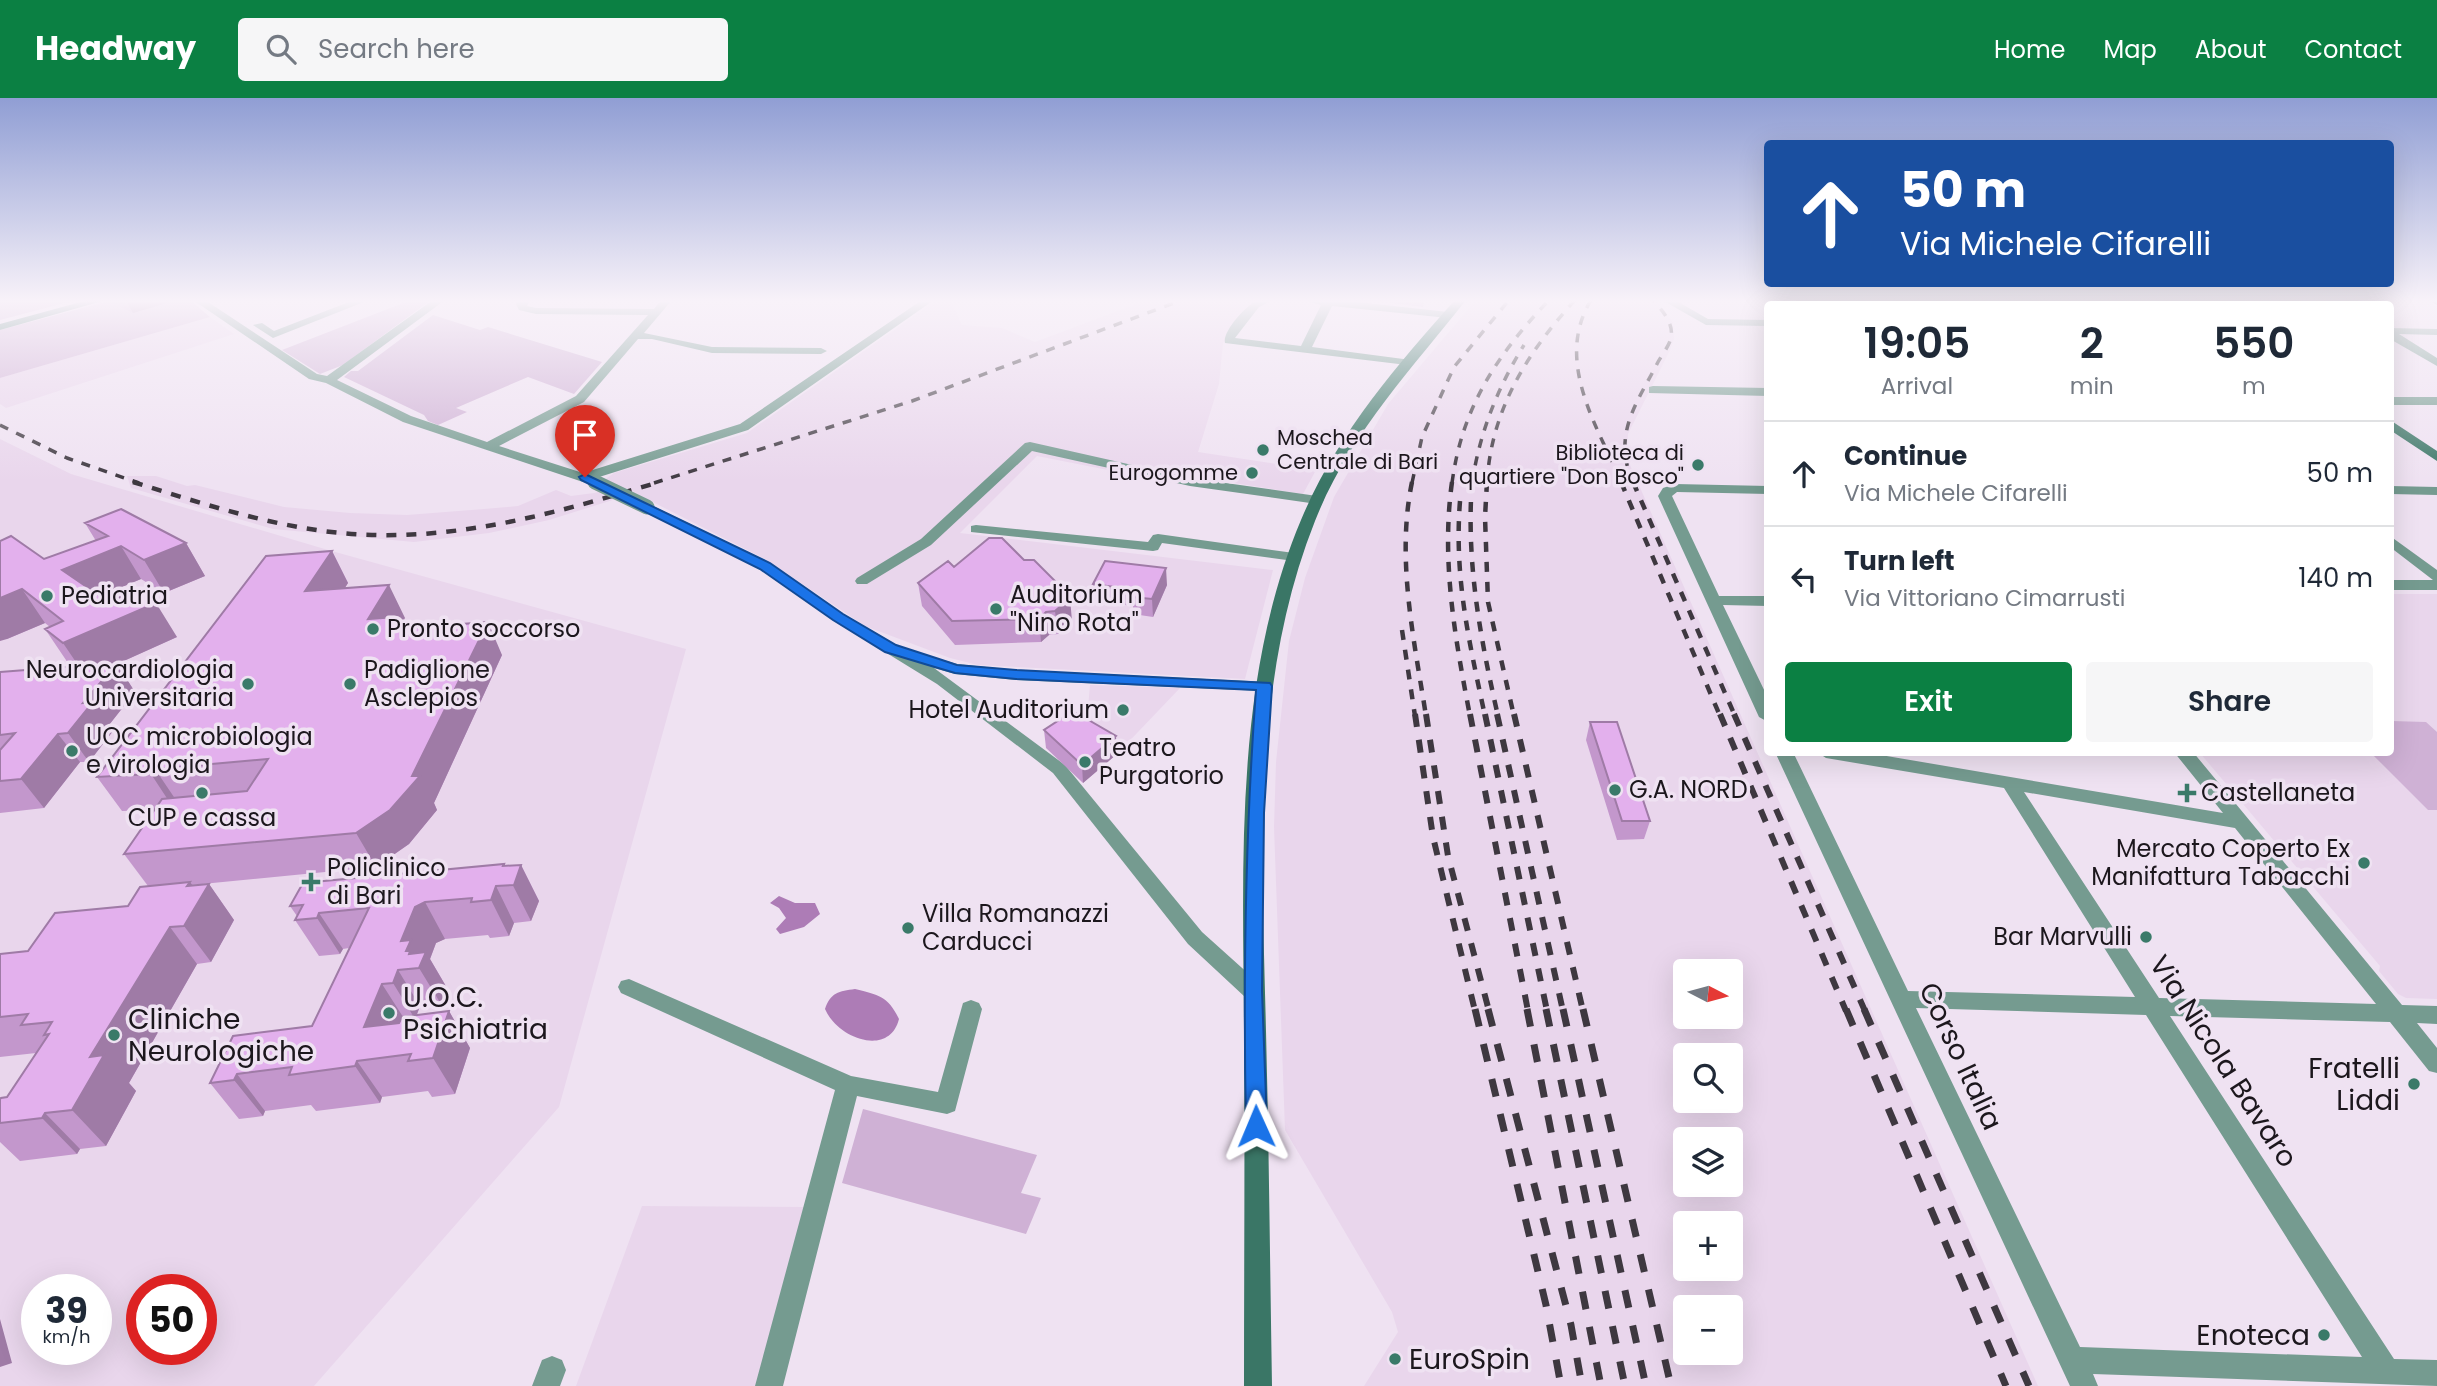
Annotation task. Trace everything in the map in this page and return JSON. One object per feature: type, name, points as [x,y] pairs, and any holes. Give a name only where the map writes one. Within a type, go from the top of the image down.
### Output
[{"type":"main road","points":[[1258,1386],[1253,991],[1256,789],[1264,686],[1276,619],[1294,557],[1317,500],[1362,418],[1407,362]]},
{"type":"main road","points":[[2394,427],[2437,457]]},
{"type":"street","points":[[288,360],[313,377],[329,380],[395,414],[590,480],[765,566],[870,637],[943,680],[1059,769],[1195,938],[1253,991]]},
{"type":"street","points":[[329,380],[357,360]]},
{"type":"street","points":[[488,446],[580,400],[615,360]]},
{"type":"street","points":[[590,480],[737,431],[841,360]]},
{"type":"street","points":[[1391,360],[1407,362]]},
{"type":"street","points":[[1653,390],[1764,392]]},
{"type":"street","points":[[2394,401],[2437,401]]},
{"type":"street","points":[[862,581],[926,542],[1030,446],[1047,452],[1190,482],[1317,500]]},
{"type":"street","points":[[1764,490],[1675,488],[1665,496],[1764,708]]},
{"type":"street","points":[[2394,490],[2437,491]]},
{"type":"street","points":[[976,529],[1153,547],[1158,538],[1294,557]]},
{"type":"street","points":[[2394,543],[2437,577]]},
{"type":"street","points":[[2394,585],[2437,585]]},
{"type":"street","points":[[1714,600],[1764,601]]},
{"type":"street","points":[[890,649],[955,669],[1016,675],[1264,686]]},
{"type":"street","name":"Corso Italia","points":[[1786,756],[2084,1386]]},
{"type":"street","points":[[1849,756],[2241,823]]},
{"type":"street","points":[[2186,756],[2437,1064]]},
{"type":"street","name":"Via Nicola Bavaro","points":[[2010,784],[2387,1371]]},
{"type":"street","points":[[629,987],[848,1085],[947,1104],[971,1009]]},
{"type":"street","points":[[1901,999],[2437,1015]]},
{"type":"street","points":[[769,1386],[848,1085]]},
{"type":"street","points":[[2071,1360],[2437,1374]]},
{"type":"shaded area","points":[[0,360],[62,360],[0,378]]},
{"type":"shaded area","points":[[62,360],[154,360],[6,408],[0,404],[0,378]]},
{"type":"shaded area","points":[[298,360],[350,360],[343,365],[320,374]]},
{"type":"shaded area","points":[[373,360],[602,362],[574,394],[528,377],[456,408],[467,412],[438,425],[428,421],[424,415],[344,377],[351,371],[358,371]]},
{"type":"shaded area","points":[[851,360],[1221,360],[1219,384],[1198,452],[1316,470],[1303,494],[1189,476],[1179,484],[1037,456],[960,533],[1273,570],[1245,679],[978,665],[950,658],[865,626],[765,559],[635,493],[549,520],[489,533],[414,542],[273,529],[131,488],[127,476],[156,476],[187,486],[195,485],[284,507],[407,515],[518,506],[556,490],[571,496],[616,488],[604,480],[614,473],[747,433]]},
{"type":"shaded area","points":[[1425,360],[1665,360],[1628,434],[1630,465],[2038,1386],[1364,1386],[1398,1332],[1392,1312],[1285,1130],[1274,827],[1276,762],[1289,641],[1305,578],[1334,497],[1388,404]]},
{"type":"shaded area","name":"Policlinico di Bari","points":[[0,439],[71,474],[328,550],[686,649],[559,1107],[314,1386],[0,1386]]},
{"type":"shaded area","name":"Mercato Coperto Ex Manifattura Tabacchi","points":[[2394,594],[2437,594],[2437,999],[2406,998],[2398,994],[2379,971],[2380,966],[2203,756],[2394,756]]},
{"type":"shaded area","name":"Hotel Auditorium","points":[[1090,685],[1180,688],[1117,754],[1087,720]]},
{"type":"shaded area","points":[[2394,721],[2426,722],[2437,732],[2437,810],[2428,810],[2374,756],[2394,756]]},
{"type":"shaded area","points":[[779,896],[795,903],[815,903],[820,914],[804,927],[780,934],[776,929],[786,918],[779,908],[770,903]]},
{"type":"shaded area","points":[[855,989],[882,998],[895,1011],[899,1019],[893,1031],[885,1038],[863,1040],[840,1028],[831,1019],[825,1009],[832,996]]},
{"type":"shaded area","points":[[863,1109],[1037,1155],[1021,1193],[1041,1198],[1026,1234],[842,1183]]},
{"type":"shaded area","points":[[642,1206],[806,1207],[757,1386],[576,1386]]},
{"type":"building","points":[[121,509],[186,543],[144,560],[121,546],[62,570],[109,602],[137,590],[156,603],[63,643],[45,629],[63,621],[22,589],[0,598],[0,541],[11,536],[44,559],[108,536],[85,523]]},
{"type":"building","points":[[989,538],[1002,538],[1024,560],[1034,560],[1070,598],[1055,611],[1046,612],[1039,619],[952,621],[918,583],[948,561],[954,567]]},
{"type":"building","points":[[332,551],[305,591],[389,585],[368,619],[396,617],[394,621],[403,620],[398,629],[488,622],[412,776],[420,776],[390,810],[356,833],[124,854],[162,799],[247,791],[268,759],[155,769],[151,774],[97,777],[266,556]]},
{"type":"building","points":[[1105,561],[1166,568],[1152,599],[1132,597],[1136,590],[1093,584]]},
{"type":"building","points":[[117,663],[83,703],[93,702],[68,733],[58,734],[21,779],[0,781],[0,750],[15,733],[0,735],[0,672]]},
{"type":"building","points":[[1073,711],[1116,736],[1082,765],[1044,730]]},
{"type":"building","points":[[1590,722],[1617,722],[1650,821],[1622,821]]},
{"type":"building","points":[[504,864],[503,866],[521,865],[514,885],[496,886],[491,900],[471,902],[472,898],[425,902],[415,907],[401,941],[411,940],[406,951],[410,951],[409,954],[426,952],[419,968],[398,970],[393,983],[382,984],[364,1027],[399,1023],[402,1017],[449,1011],[433,1058],[408,1061],[411,1054],[357,1061],[355,1066],[289,1075],[292,1067],[237,1074],[234,1080],[210,1083],[233,1036],[312,1026],[369,908],[319,913],[317,918],[295,920],[303,905],[290,906],[303,883]]},
{"type":"building","points":[[190,882],[187,886],[209,884],[184,926],[170,927],[90,1057],[104,1055],[72,1110],[45,1113],[42,1118],[0,1123],[0,1099],[7,1097],[49,1034],[44,1035],[52,1022],[21,1025],[28,1014],[0,1017],[0,954],[28,951],[55,913],[128,906],[140,887]]},
{"type":"railway","points":[[654,483],[912,401],[1021,360]]},
{"type":"railway","points":[[1412,483],[1422,437],[1460,360]]},
{"type":"railway","points":[[1452,483],[1464,430],[1473,406],[1499,360]]},
{"type":"railway","points":[[1472,483],[1491,411],[1516,360]]},
{"type":"railway","points":[[1487,483],[1490,456],[1504,407],[1528,360]]},
{"type":"railway","points":[[1578,360],[1583,393],[1591,416],[1622,483]]},
{"type":"railway","points":[[1633,483],[1625,449],[1629,420],[1659,360]]},
{"type":"railway","points":[[0,425],[67,458],[139,483]]},
{"type":"railway","points":[[133,482],[281,524],[372,535],[409,535],[482,527],[554,512],[659,482]]},
{"type":"railway","points":[[1412,482],[1406,570],[1426,716]]},
{"type":"railway","points":[[1452,482],[1448,541],[1451,599],[1470,716]]},
{"type":"railway","points":[[1472,482],[1471,541],[1476,599],[1498,716]]},
{"type":"railway","points":[[1487,482],[1485,517],[1488,602],[1514,716]]},
{"type":"railway","points":[[1621,482],[1720,716]]},
{"type":"railway","points":[[1633,482],[1735,716]]},
{"type":"railway","points":[[1460,501],[1461,583],[1468,635],[1485,716]]},
{"type":"railway","points":[[1402,630],[1415,716]]},
{"type":"railway","points":[[1415,714],[1433,837],[1475,1011]]},
{"type":"railway","points":[[1426,714],[1448,856],[1489,1011]]},
{"type":"railway","points":[[1470,714],[1528,1011]]},
{"type":"railway","points":[[1485,714],[1547,1011]]},
{"type":"railway","points":[[1497,714],[1563,1011]]},
{"type":"railway","points":[[1514,714],[1583,1011]]},
{"type":"railway","points":[[1720,714],[1846,1011]]},
{"type":"railway","points":[[1734,714],[1865,1011]]},
{"type":"railway","points":[[1475,1009],[1546,1305],[1561,1386]]},
{"type":"railway","points":[[1488,1009],[1571,1325],[1582,1386]]},
{"type":"railway","points":[[1527,1009],[1601,1386]]},
{"type":"railway","points":[[1546,1009],[1625,1386]]},
{"type":"railway","points":[[1563,1009],[1646,1386]]},
{"type":"railway","points":[[1583,1009],[1671,1386]]},
{"type":"railway","points":[[1846,1009],[2006,1386]]},
{"type":"railway","points":[[1864,1009],[2029,1386]]},
{"type":"place","name":"Moschea Centrale di Bari","points":[[1263,450]]},
{"type":"place","name":"Biblioteca di quartiere \"Don Bosco\"","points":[[1698,465]]},
{"type":"place","name":"Eurogomme","points":[[1252,473]]},
{"type":"place","name":"Pediatria","points":[[47,596]]},
{"type":"place","name":"Auditorium \"Nino Rota\"","points":[[996,609]]},
{"type":"place","name":"Pronto soccorso","points":[[373,629]]},
{"type":"place","name":"Neurocardiologia Universitaria","points":[[248,684]]},
{"type":"place","name":"Padiglione Asclepios","points":[[350,684]]},
{"type":"place","name":"Hotel Auditorium","points":[[1123,710]]},
{"type":"place","name":"UOC microbiologia e virologia","points":[[72,751]]},
{"type":"place","name":"Teatro Purgatorio","points":[[1085,762]]},
{"type":"place","name":"G.A. NORD","points":[[1615,790]]},
{"type":"place","name":"CUP e cassa","points":[[202,793]]},
{"type":"place","name":"Castellaneta","points":[[2187,793]]},
{"type":"place","name":"Mercato Coperto Ex Manifattura Tabacchi","points":[[2364,863]]},
{"type":"place","name":"Policlinico di Bari","points":[[311,882]]},
{"type":"place","name":"Villa Romanazzi Carducci","points":[[908,928]]},
{"type":"place","name":"Bar Marvulli","points":[[2146,937]]},
{"type":"place","name":"U.O.C. Psichiatria","points":[[389,1013]]},
{"type":"place","name":"Cliniche Neurologiche","points":[[114,1035]]},
{"type":"place","name":"Fratelli Liddi","points":[[2414,1084]]},
{"type":"place","name":"Enoteca","points":[[2324,1335]]},
{"type":"place","name":"EuroSpin","points":[[1395,1359]]},
{"type":"route","points":[[585,477],[765,566],[838,617],[890,649],[955,669],[1016,675],[1264,686],[1255,813],[1253,991],[1256,1126]]}]
